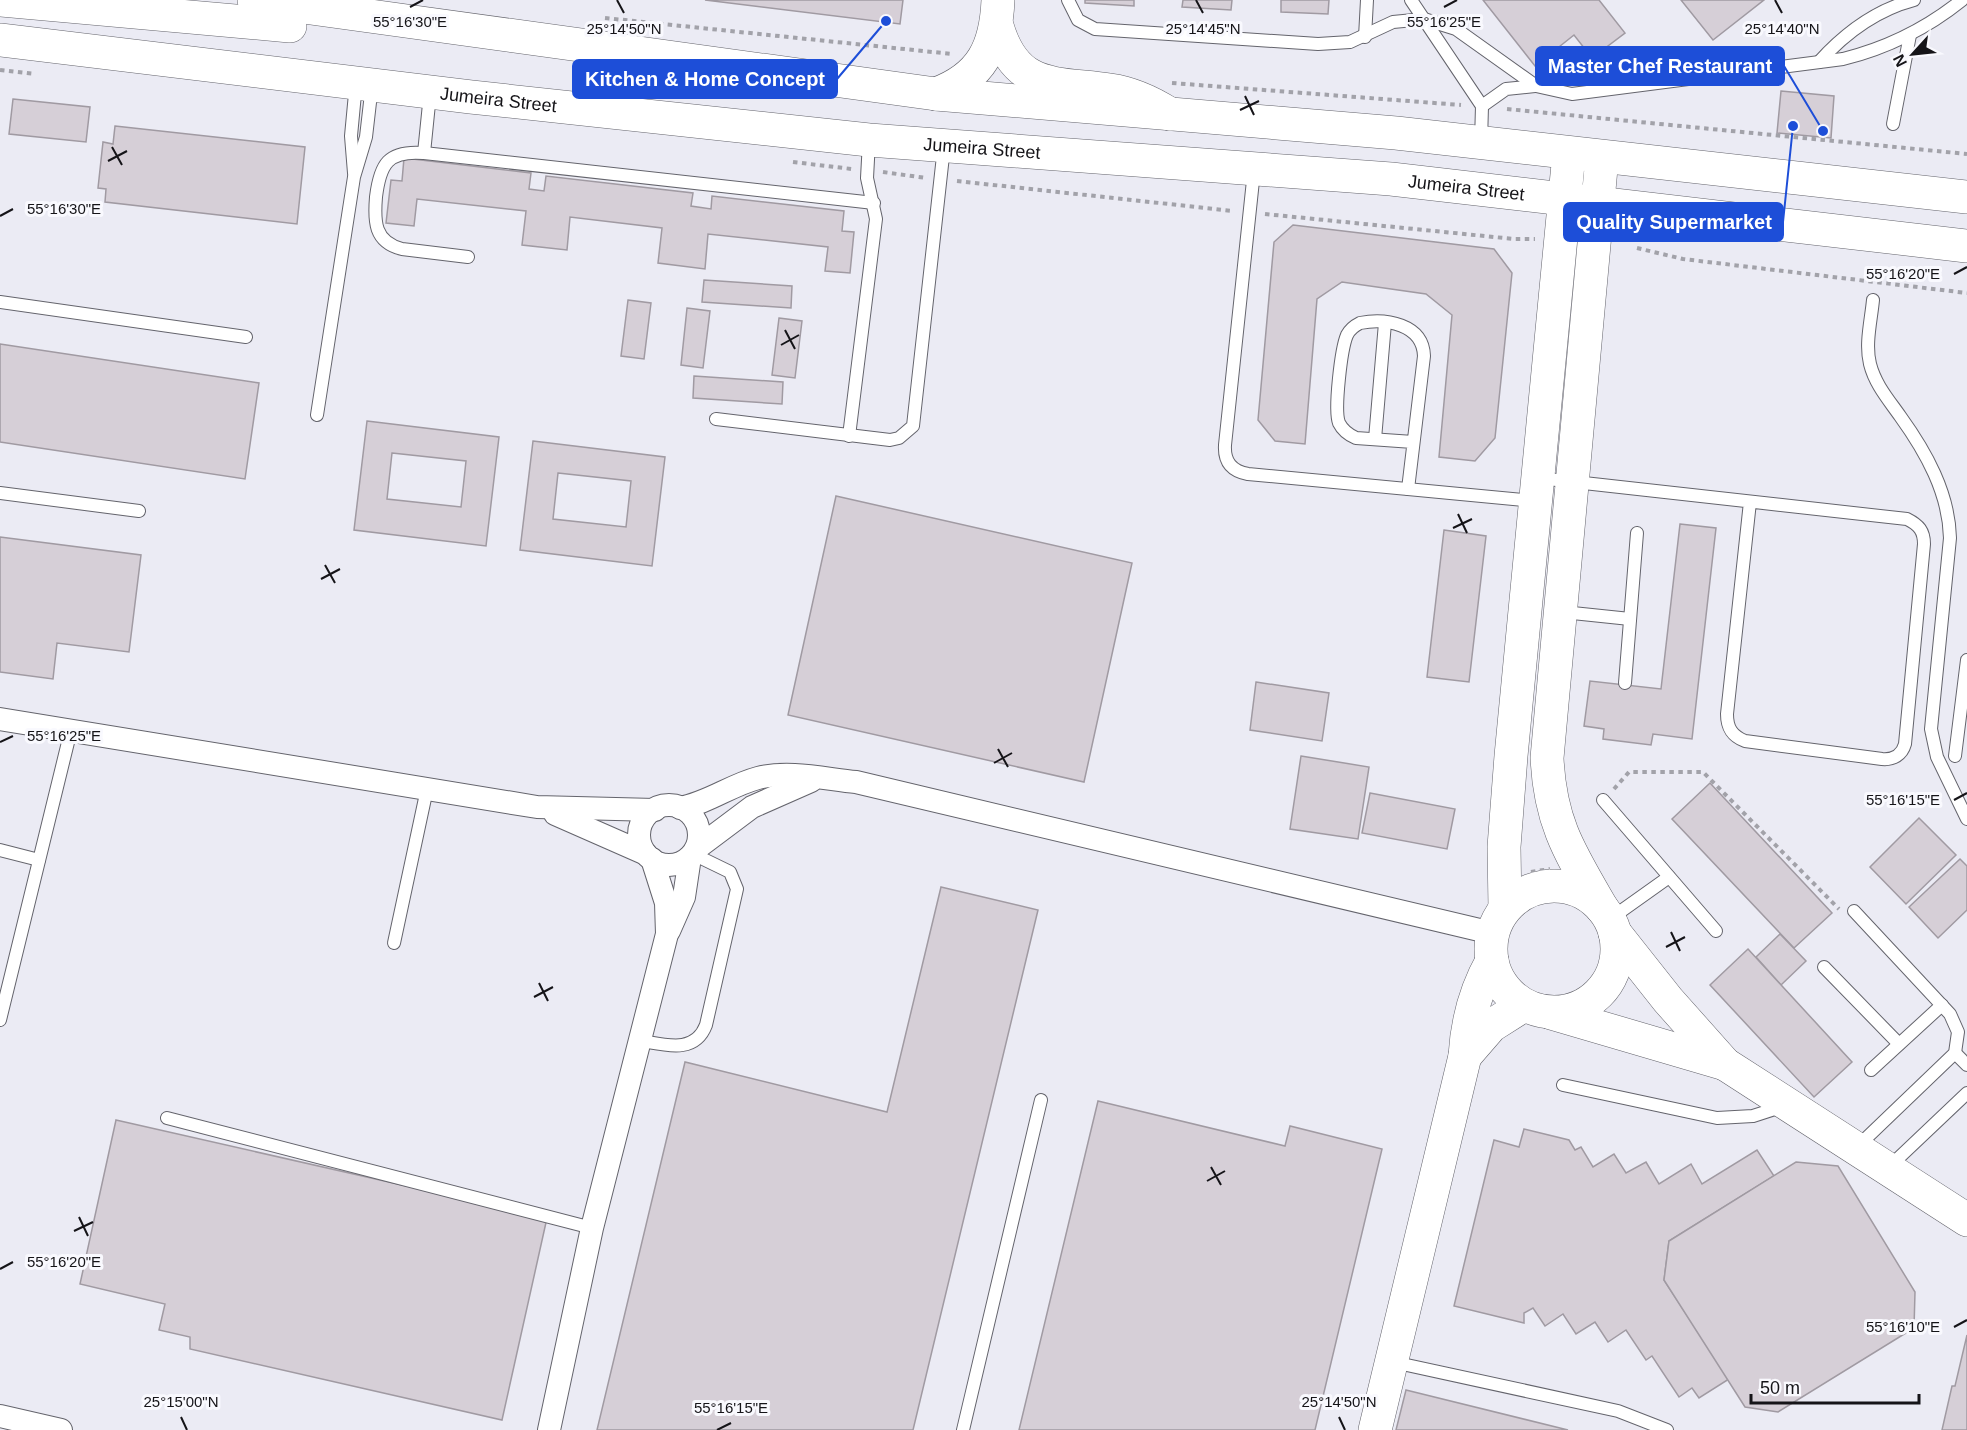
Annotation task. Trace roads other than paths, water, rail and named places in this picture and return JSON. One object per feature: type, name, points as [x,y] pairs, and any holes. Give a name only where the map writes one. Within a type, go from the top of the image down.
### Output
[{"type":"main road","points":[[1,0],[192,15],[334,31],[387,30],[429,24]]},
{"type":"main road","points":[[254,0],[314,4],[429,24],[936,94],[1481,143],[1967,197]]},
{"type":"main road","points":[[936,94],[962,82],[982,60],[998,13]]},
{"type":"main road","points":[[998,13],[1009,56],[1034,78],[1052,85],[1127,93],[1171,114]]},
{"type":"main road","name":"Jumeira Street","points":[[0,40],[430,92],[868,155],[944,146],[1391,179],[1967,246]]},
{"type":"main road","points":[[1569,154],[1559,237],[1510,756],[1498,920],[1498,978],[1509,993],[1534,1008],[1725,1064]]},
{"type":"main road","points":[[1602,158],[1547,758],[1548,787],[1559,830],[1574,861],[1609,920],[1668,1000],[1725,1064],[1967,1220]]},
{"type":"main road","points":[[1375,1430],[1465,1056],[1475,997],[1498,920],[1518,896],[1535,888],[1553,885],[1580,891],[1609,920],[1617,954],[1612,974],[1601,992],[1584,1005],[1564,1011],[1534,1008],[1491,1026],[1465,1056]]},
{"type":"street","points":[[0,719],[537,807],[655,810]]},
{"type":"street","points":[[667,934],[663,888],[641,844],[641,825],[655,810],[663,806],[680,808],[704,802],[758,778],[796,776],[876,785],[1498,920]]},
{"type":"street","points":[[537,807],[671,865],[693,854],[752,807],[815,779]]},
{"type":"street","points":[[549,1430],[592,1228],[642,1041],[667,934],[684,897],[699,830],[695,820],[680,808]]},
{"type":"street","points":[[0,1416],[61,1430]]},
{"type":"lane","points":[[1068,0],[1078,20],[1095,29],[1318,44],[1350,42],[1393,22],[1424,19],[1456,29],[1536,86]]},
{"type":"lane","points":[[1365,37],[1367,0]]},
{"type":"lane","points":[[1411,0],[1482,106],[1481,143]]},
{"type":"lane","points":[[1819,62],[1849,32],[1867,20],[1914,0]]},
{"type":"lane","points":[[1482,106],[1506,89],[1536,86],[1563,93],[1591,93],[1819,62],[1866,53],[1910,35],[1962,0]]},
{"type":"lane","points":[[1893,124],[1910,35]]},
{"type":"lane","points":[[317,415],[354,177],[351,136],[364,84]]},
{"type":"lane","points":[[423,153],[430,92]]},
{"type":"lane","points":[[716,419],[890,440],[899,438],[913,426],[944,146]]},
{"type":"lane","points":[[468,257],[393,247],[380,236],[374,220],[381,170],[397,155],[423,153],[874,203]]},
{"type":"lane","points":[[849,436],[876,219],[868,155]]},
{"type":"lane","points":[[1254,169],[1225,446],[1227,462],[1240,473],[1408,489],[1535,489],[1571,482],[1907,519],[1921,529],[1924,544],[1905,744],[1903,750],[1894,758],[1882,759],[1745,741],[1738,739],[1729,729],[1727,714],[1750,502]]},
{"type":"lane","points":[[1873,300],[1868,348],[1873,375],[1914,437],[1937,479],[1947,507],[1950,538],[1931,729],[1936,757],[1967,819]]},
{"type":"lane","points":[[0,302],[246,337]]},
{"type":"lane","points":[[1408,489],[1424,348],[1418,334],[1412,329],[1385,323],[1360,323],[1349,331],[1344,344],[1338,408],[1340,423],[1349,435],[1413,442]]},
{"type":"lane","points":[[1375,439],[1385,323]]},
{"type":"lane","points":[[0,493],[140,511]]},
{"type":"lane","points":[[1625,683],[1637,533]]},
{"type":"lane","points":[[1560,612],[1630,619]]},
{"type":"lane","points":[[1955,756],[1967,660]]},
{"type":"lane","points":[[0,1020],[70,730]]},
{"type":"lane","points":[[394,943],[428,789]]},
{"type":"lane","points":[[1603,800],[1716,931]]},
{"type":"lane","points":[[0,850],[39,860]]},
{"type":"lane","points":[[642,1041],[685,1046],[698,1038],[706,1025],[737,890],[730,872],[693,854]]},
{"type":"lane","points":[[1609,920],[1669,877]]},
{"type":"lane","points":[[1854,911],[1956,1022],[1958,1043],[1955,1053],[1856,1148]]},
{"type":"lane","points":[[1824,967],[1899,1044]]},
{"type":"lane","points":[[1871,1070],[1942,1005]]},
{"type":"lane","points":[[1955,1053],[1967,1065]]},
{"type":"lane","points":[[1563,1085],[1717,1118],[1753,1116],[1788,1104]]},
{"type":"lane","points":[[1887,1169],[1967,1093]]},
{"type":"lane","points":[[963,1430],[1041,1100]]},
{"type":"lane","points":[[167,1118],[592,1228]]},
{"type":"lane","points":[[1392,1361],[1618,1411],[1667,1430]]},
{"type":"place","name":"Kitchen & Home Concept","points":[[886,21]]},
{"type":"place","name":"Quality Supermarket","points":[[1793,126]]},
{"type":"place","name":"Master Chef Restaurant","points":[[1823,131]]}]
